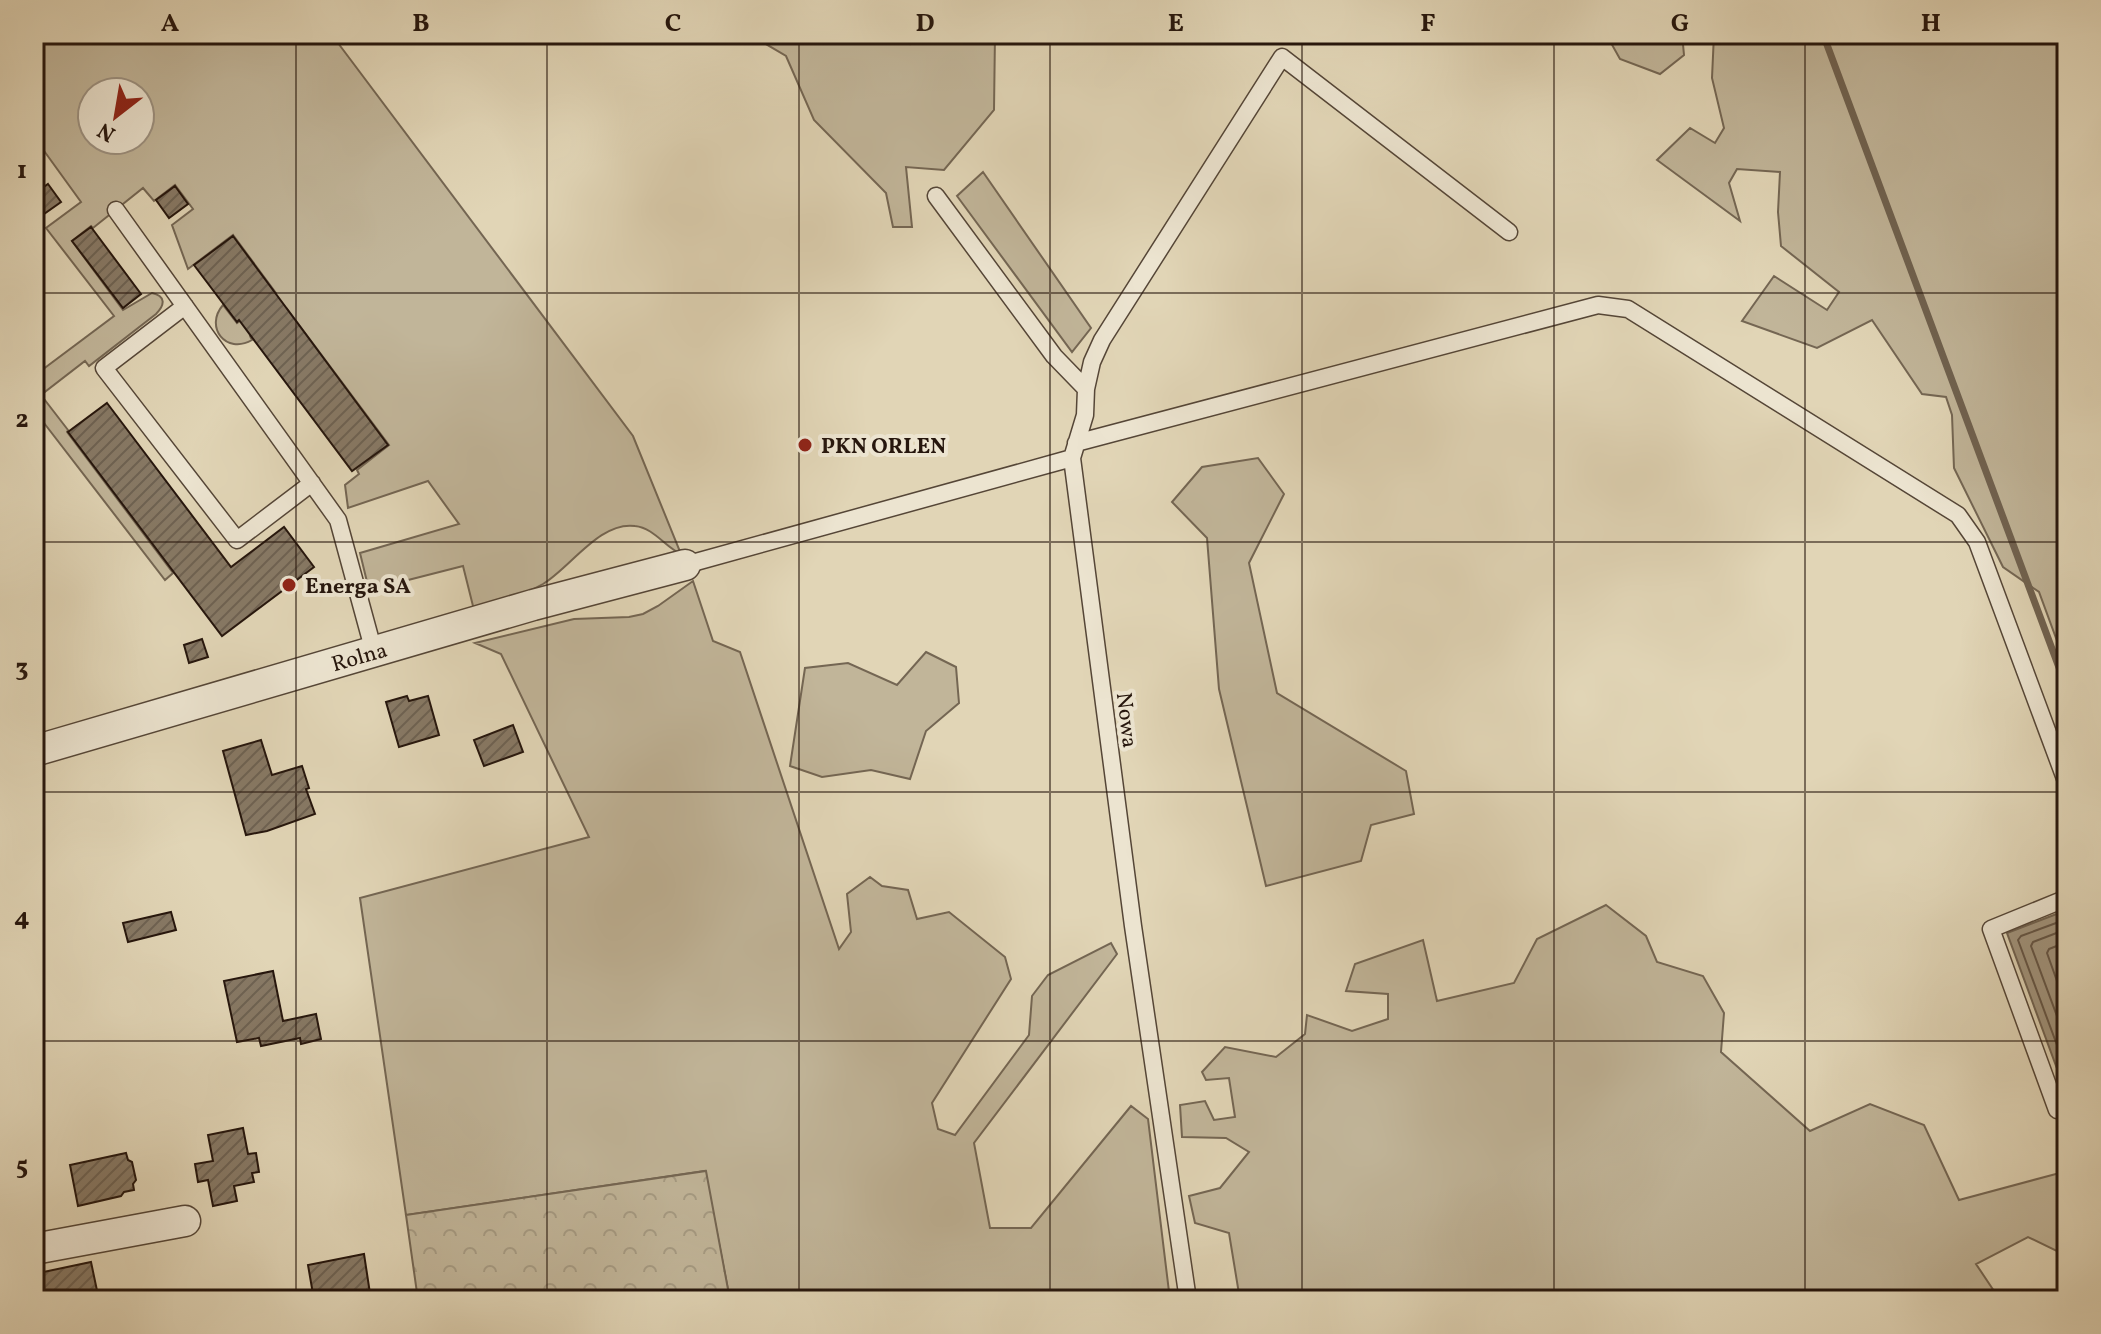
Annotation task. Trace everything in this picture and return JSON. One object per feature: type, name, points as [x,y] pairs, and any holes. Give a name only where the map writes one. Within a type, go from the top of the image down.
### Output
[{"type":"street","name":"Rolna","points":[[34,751],[533,605],[685,565]]},
{"type":"street","points":[[34,1249],[185,1221]]},
{"type":"lane","name":"Nowa","points":[[1188,1300],[1131,912],[1074,451],[1085,415],[1086,389],[1092,362],[1102,340],[1282,57],[1509,232]]},
{"type":"lane","points":[[936,196],[1054,356],[1086,389]]},
{"type":"lane","points":[[116,210],[338,520],[374,652]]},
{"type":"lane","points":[[685,565],[1074,451],[1598,305],[1628,309],[1958,515],[1977,542],[2067,784]]},
{"type":"lane","points":[[185,306],[104,368],[237,540],[312,483]]},
{"type":"lane","points":[[2067,898],[1991,929],[2057,1110],[2067,1106]]},
{"type":"green space","points":[[34,34],[349,34],[338,43],[633,436],[681,554],[642,527],[622,526],[598,538],[543,584],[474,610],[463,566],[369,590],[360,553],[459,524],[428,481],[348,508],[345,485],[359,474],[357,470],[389,445],[287,309],[250,336],[252,340],[243,344],[234,344],[221,336],[216,322],[223,305],[237,323],[276,293],[233,235],[188,269],[172,225],[193,209],[175,185],[154,201],[143,188],[72,241],[123,310],[152,293],[160,296],[162,304],[156,314],[89,366],[85,361],[41,395],[173,573],[165,580],[34,410],[34,376],[114,316],[46,228],[81,202],[34,137]]},
{"type":"green space","points":[[749,34],[876,34],[910,44],[919,34],[995,34],[994,110],[944,170],[906,167],[912,227],[893,227],[886,193],[814,120],[786,56]]},
{"type":"green space","points":[[1606,34],[1682,34],[1684,55],[1660,74],[1620,59]]},
{"type":"green space","points":[[1714,34],[2067,34],[2067,668],[2039,592],[2003,567],[1954,468],[1952,415],[1946,397],[1922,394],[1872,320],[1817,348],[1742,321],[1774,276],[1827,310],[1839,292],[1781,246],[1778,212],[1780,172],[1737,169],[1729,183],[1740,221],[1657,160],[1690,128],[1715,143],[1724,128],[1712,78]]},
{"type":"green space","points":[[983,172],[1091,328],[1072,352],[957,196]]},
{"type":"green space","points":[[1258,458],[1284,494],[1249,563],[1277,693],[1406,771],[1414,814],[1371,825],[1361,861],[1266,886],[1219,689],[1207,538],[1172,502],[1202,467]]},
{"type":"green space","points":[[693,581],[713,641],[740,652],[839,949],[851,932],[847,894],[870,877],[882,886],[908,890],[917,919],[949,912],[1005,957],[1011,979],[932,1103],[938,1129],[955,1135],[1029,1035],[1032,996],[1048,975],[1111,943],[1117,954],[974,1143],[990,1228],[1031,1228],[1131,1106],[1148,1119],[1170,1300],[730,1300],[705,1171],[406,1215],[360,898],[589,837],[501,654],[475,643],[574,619],[643,614]]},
{"type":"green space","points":[[926,652],[956,667],[959,703],[926,731],[910,779],[871,770],[822,777],[790,766],[805,668],[848,663],[897,685]]},
{"type":"green space","points":[[1606,905],[1646,936],[1657,962],[1703,976],[1724,1013],[1721,1052],[1810,1131],[1870,1104],[1924,1125],[1959,1200],[2067,1171],[2067,1256],[2028,1237],[1976,1264],[2000,1300],[1240,1300],[1229,1233],[1195,1223],[1189,1196],[1220,1188],[1249,1152],[1226,1138],[1182,1137],[1180,1105],[1205,1101],[1214,1120],[1235,1117],[1229,1078],[1206,1080],[1202,1072],[1225,1047],[1276,1057],[1305,1034],[1307,1015],[1352,1031],[1388,1019],[1388,994],[1346,991],[1355,964],[1423,940],[1437,1001],[1514,983],[1537,939]]},
{"type":"green space","points":[[706,1171],[730,1300],[418,1300],[406,1215]]},
{"type":"water","points":[[2067,910],[2067,1092],[2066,1093],[2007,933]]},
{"type":"building","points":[[48,184],[61,202],[34,221],[34,194]]},
{"type":"building","points":[[175,186],[188,204],[169,218],[156,200]]},
{"type":"building","points":[[91,227],[141,294],[123,308],[72,241]]},
{"type":"building","points":[[233,236],[388,445],[352,471],[194,265]]},
{"type":"building","points":[[107,403],[231,567],[284,527],[314,567],[222,636],[68,432]]},
{"type":"building","points":[[202,639],[208,657],[189,663],[184,645]]},
{"type":"building","points":[[407,696],[409,701],[428,696],[439,735],[399,747],[386,702]]},
{"type":"building","points":[[513,725],[523,752],[484,766],[474,740]]},
{"type":"building","points":[[261,740],[272,775],[302,766],[315,814],[246,835],[223,751]]},
{"type":"building","points":[[171,912],[176,930],[128,942],[123,923]]},
{"type":"building","points":[[273,971],[283,1021],[316,1014],[321,1039],[301,1044],[300,1038],[261,1046],[259,1038],[237,1042],[224,981]]},
{"type":"building","points":[[243,1128],[248,1154],[256,1153],[259,1172],[252,1173],[254,1182],[234,1186],[237,1201],[213,1206],[208,1180],[198,1182],[195,1164],[213,1161],[208,1135]]},
{"type":"building","points":[[126,1153],[132,1162],[136,1180],[134,1190],[78,1206],[70,1165]]},
{"type":"building","points":[[364,1254],[371,1300],[314,1300],[308,1265]]},
{"type":"building","points":[[91,1262],[99,1300],[34,1300],[34,1274]]},
{"type":"waterway","points":[[1823,34],[2067,689]]},
{"type":"place","name":"PKN ORLEN","points":[[805,445]]},
{"type":"place","name":"Energa SA","points":[[289,585]]}]
